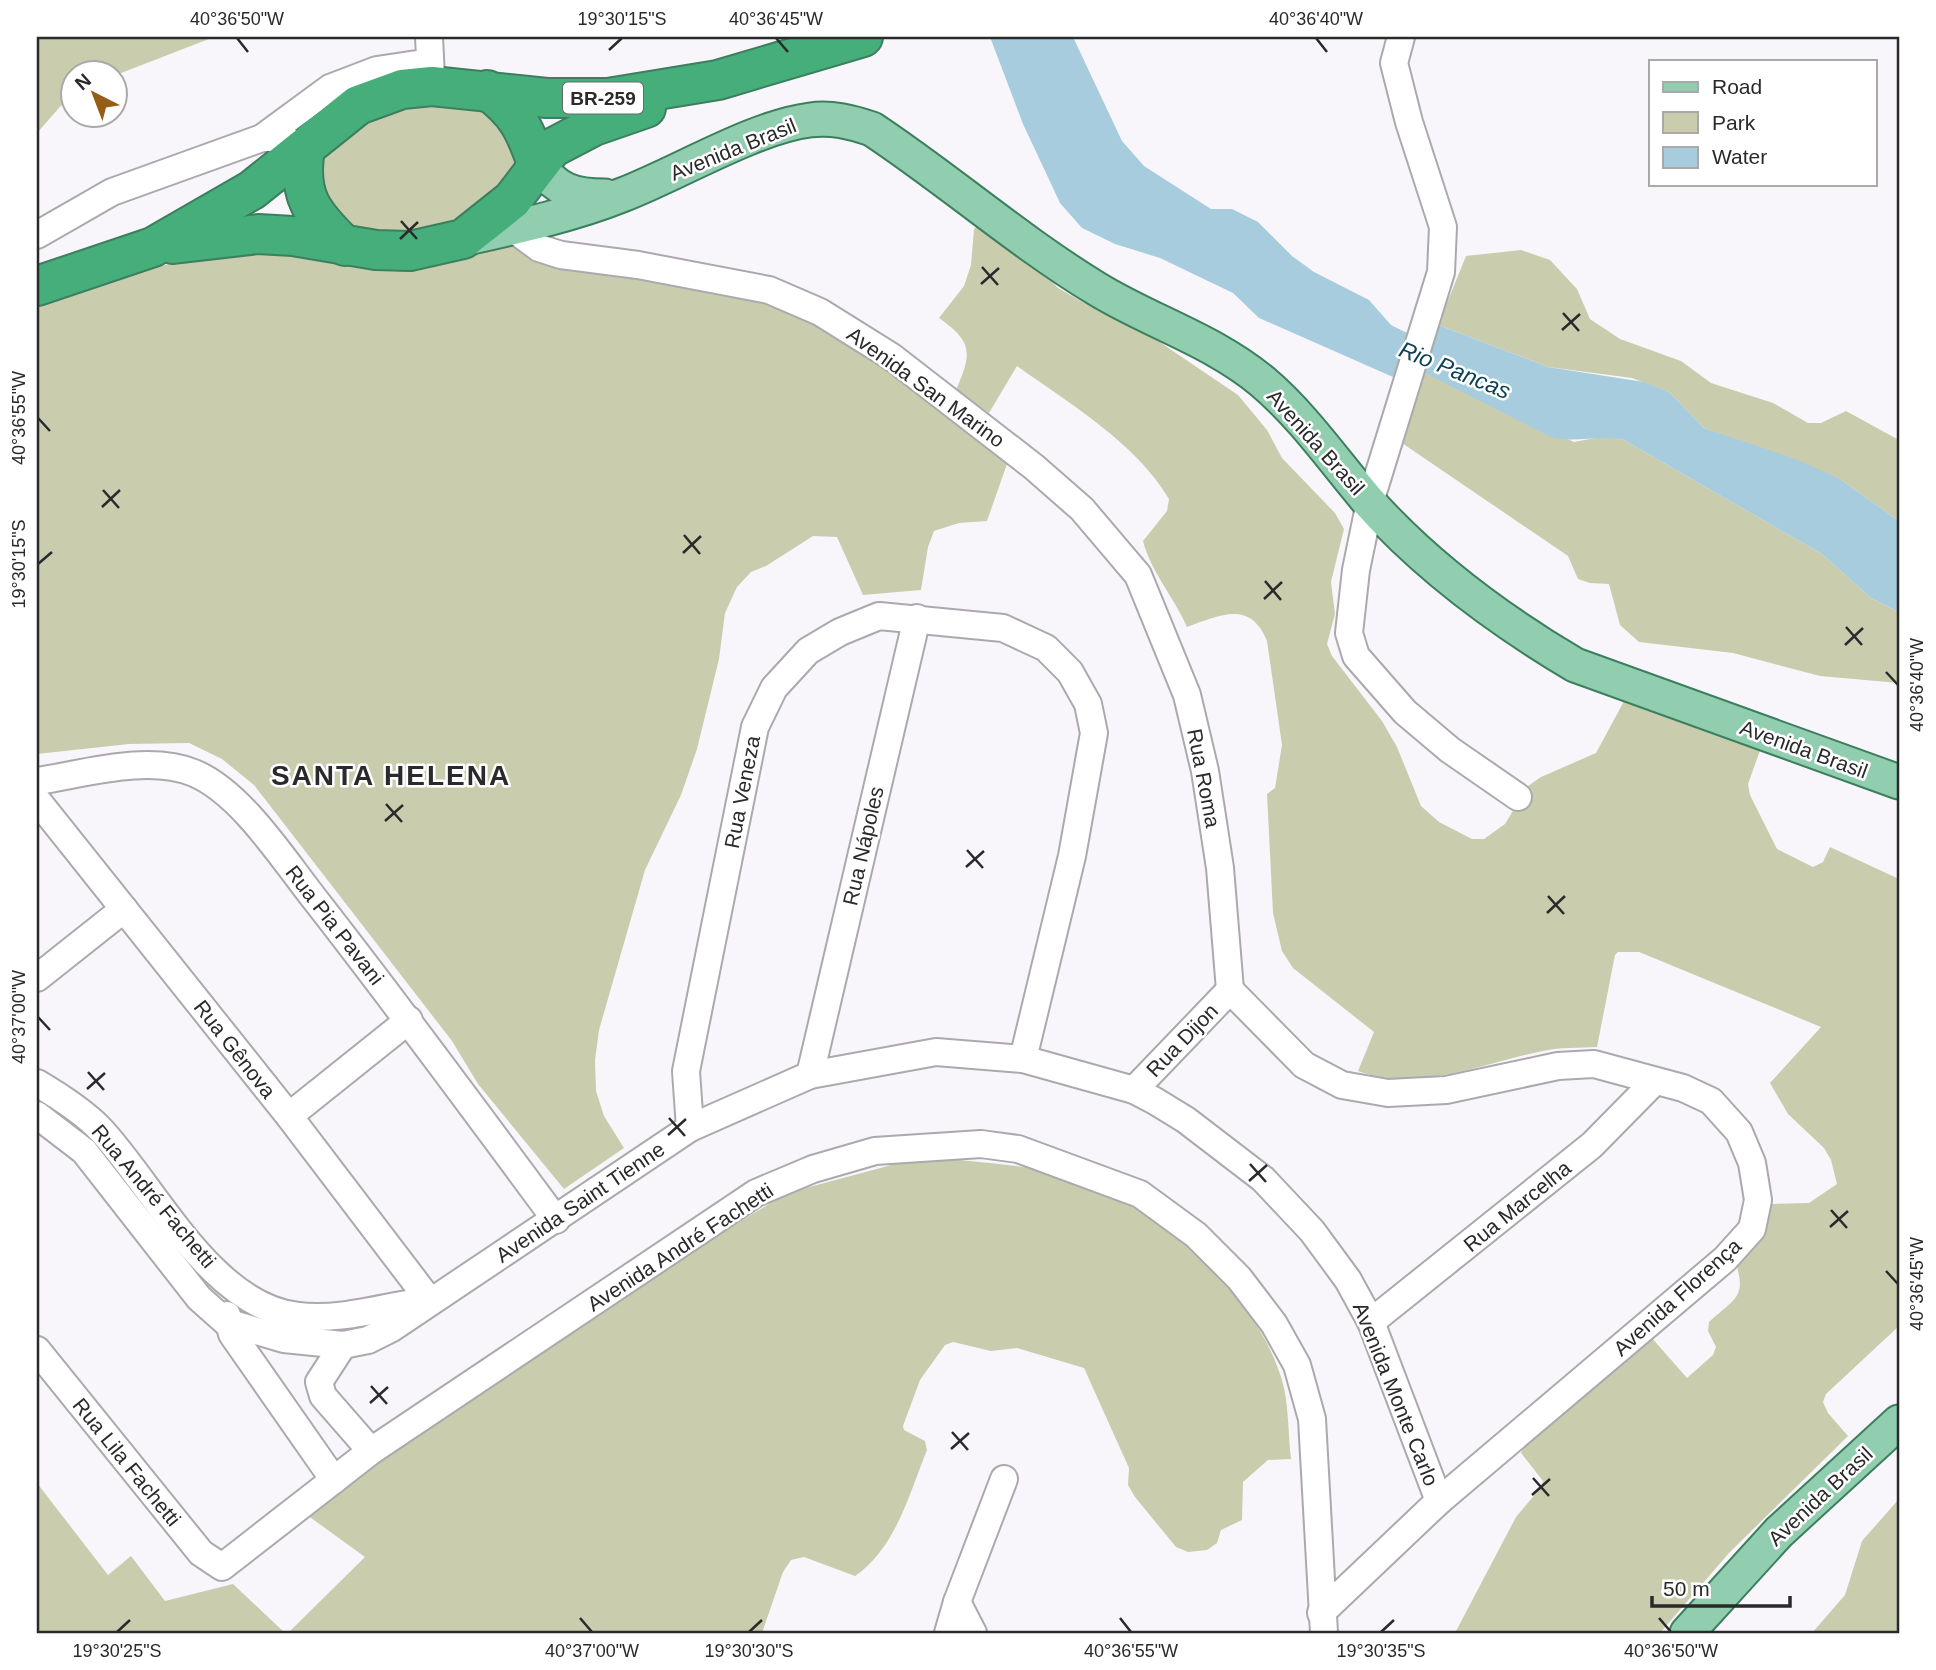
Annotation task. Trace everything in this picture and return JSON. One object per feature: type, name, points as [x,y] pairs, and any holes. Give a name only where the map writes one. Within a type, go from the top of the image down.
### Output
[{"type":"highway","name":"BR-259","points":[[37,286],[153,247],[252,190],[358,105],[402,89],[430,62],[487,90],[547,98],[608,98],[718,80],[863,37]]},
{"type":"highway","name":"BR-259","points":[[153,247],[258,234],[293,236],[345,246],[410,251],[463,239],[512,200],[537,164],[552,148],[594,126],[680,97],[718,80]]},
{"type":"highway","points":[[487,90],[509,107],[527,136],[537,164]]},
{"type":"highway","points":[[305,148],[303,186],[309,204],[321,223],[345,246]]},
{"type":"main road","name":"Avenida Brasil","points":[[463,239],[512,228],[621,196],[766,133],[809,120],[844,120],[872,129],[1047,258],[1100,291],[1231,359],[1263,382],[1295,413],[1370,502],[1420,554],[1533,640],[1575,665],[1899,782]]},
{"type":"main road","name":"Avenida Brasil","points":[[537,164],[550,181],[564,191],[578,196],[621,196]]},
{"type":"main road","name":"Avenida Brasil","points":[[1687,1633],[1779,1532],[1899,1422]]},
{"type":"street","points":[[1382,37],[1394,64],[1409,122],[1443,227],[1441,272],[1370,502],[1356,570],[1349,633],[1356,656],[1405,712],[1450,750],[1518,797]]},
{"type":"street","points":[[1394,64],[1401,37]]},
{"type":"street","points":[[37,235],[112,192],[262,138],[330,88],[377,70],[430,62]]},
{"type":"street","points":[[262,138],[280,138],[305,148]]},
{"type":"street","name":"Avenida San Marino","points":[[512,228],[539,248],[561,255],[638,265],[769,290],[820,312],[892,357],[1034,467],[1082,509],[1138,575]]},
{"type":"street","name":"Rua Roma","points":[[1138,575],[1187,695],[1205,771],[1220,867],[1230,990]]},
{"type":"street","name":"Rua Veneza","points":[[690,1128],[686,1071],[755,727],[774,688],[808,651],[840,632],[879,616],[1003,628],[1046,648],[1070,673],[1088,704],[1094,733],[1082,801],[1023,1059]]},
{"type":"street","name":"Rua Nápoles","points":[[810,1075],[917,618]]},
{"type":"street","name":"Rua Pia Pavani","points":[[37,780],[154,766],[194,773],[223,790],[265,837],[409,1020],[556,1220]]},
{"type":"street","name":"Rua Gênova","points":[[37,800],[289,1116],[429,1300]]},
{"type":"street","points":[[37,978],[124,909]]},
{"type":"street","name":"Avenida Florença","points":[[1230,990],[1304,1065],[1342,1085],[1388,1094],[1446,1090],[1558,1066],[1594,1064],[1682,1088],[1711,1101],[1739,1132],[1752,1163],[1758,1200],[1752,1229],[1726,1259],[1439,1501],[1322,1623]]},
{"type":"street","name":"Rua Dijon","points":[[1134,1090],[1230,990]]},
{"type":"street","points":[[289,1116],[409,1020]]},
{"type":"street","name":"Avenida Monte Carlo","points":[[810,1075],[936,1052],[1023,1059],[1134,1090],[1186,1120],[1263,1179],[1312,1231],[1348,1280],[1371,1322],[1439,1501]]},
{"type":"street","name":"Avenida Saint Tienne","points":[[226,1322],[284,1339],[343,1345],[369,1340],[392,1328],[429,1300],[556,1220],[690,1128],[810,1075]]},
{"type":"street","name":"Rua Marcelha","points":[[1371,1322],[1582,1154],[1656,1081]]},
{"type":"street","name":"Rua André Fachetti","points":[[37,1083],[101,1129],[203,1259],[234,1286]]},
{"type":"street","name":"Rua André Fachetti","points":[[37,1115],[84,1151],[200,1298],[226,1322]]},
{"type":"street","name":"Avenida André Fachetti","points":[[222,1567],[371,1451],[755,1193],[813,1169],[875,1151],[981,1144],[1018,1149],[1140,1194],[1196,1235],[1239,1278],[1274,1324],[1297,1365],[1312,1419],[1322,1623]]},
{"type":"street","points":[[234,1286],[226,1322],[246,1355],[334,1480]]},
{"type":"street","name":"Avenida Saint Tienne","points":[[234,1286],[270,1308],[297,1316],[361,1314],[429,1300]]},
{"type":"street","points":[[343,1345],[319,1382],[323,1396],[371,1451]]},
{"type":"street","name":"Rua Lila Fachetti","points":[[37,1350],[201,1553],[222,1567]]},
{"type":"street","points":[[948,1633],[957,1602],[1004,1479]]},
{"type":"street","points":[[957,1602],[973,1633]]},
{"type":"green space","points":[[37,37],[214,37],[130,70],[130,60],[60,60],[60,107],[37,133]]},
{"type":"green space","points":[[452,96],[501,117],[525,141],[520,175],[443,232],[339,234],[313,200],[319,162],[333,142],[347,130],[380,113],[416,102]]},
{"type":"green space","points":[[979,225],[1005,234],[1058,288],[1100,312],[1133,324],[1238,395],[1267,430],[1282,458],[1335,513],[1344,529],[1331,582],[1335,614],[1327,644],[1332,656],[1382,721],[1397,747],[1421,806],[1439,822],[1472,839],[1484,839],[1505,824],[1528,786],[1541,777],[1596,753],[1629,692],[1762,745],[1748,784],[1750,795],[1777,849],[1813,867],[1823,862],[1830,847],[1899,879],[1899,1326],[1826,1394],[1823,1402],[1828,1413],[1848,1436],[1729,1553],[1660,1633],[1455,1633],[1516,1517],[1541,1487],[1543,1481],[1521,1453],[1524,1447],[1651,1337],[1687,1378],[1713,1355],[1716,1347],[1708,1331],[1709,1322],[1737,1296],[1740,1282],[1735,1260],[1758,1230],[1771,1204],[1809,1203],[1837,1184],[1831,1160],[1824,1148],[1788,1114],[1770,1083],[1821,1027],[1639,952],[1618,952],[1615,955],[1597,1047],[1550,1050],[1427,1078],[1381,1077],[1358,1071],[1374,1032],[1293,968],[1282,951],[1273,913],[1267,794],[1275,788],[1282,745],[1267,641],[1260,628],[1243,615],[1223,615],[1187,627],[1151,563],[1143,541],[1167,511],[1169,499],[1155,478],[1100,425],[1017,366],[989,413],[956,390],[965,367],[966,349],[958,334],[939,318],[964,286],[971,265],[974,229]]},
{"type":"green space","points":[[501,231],[578,269],[755,298],[817,325],[890,371],[1007,464],[987,521],[959,523],[934,531],[928,547],[921,590],[863,595],[837,537],[813,536],[766,566],[751,572],[737,587],[725,613],[719,659],[697,749],[681,795],[645,870],[599,1030],[595,1060],[596,1091],[604,1116],[624,1148],[564,1189],[478,1084],[452,1041],[254,785],[222,759],[189,743],[129,744],[37,754],[37,301],[128,274],[255,243]]},
{"type":"green space","points":[[1521,250],[1550,260],[1577,289],[1590,319],[1620,339],[1681,361],[1711,383],[1773,403],[1808,423],[1821,423],[1846,411],[1899,440],[1899,521],[1840,479],[1704,428],[1669,392],[1632,378],[1548,367],[1438,325],[1466,256]]},
{"type":"green space","points":[[1421,371],[1574,442],[1605,436],[1624,440],[1822,554],[1871,598],[1899,612],[1899,683],[1820,676],[1733,653],[1639,642],[1620,625],[1609,584],[1578,579],[1568,556],[1396,439]]},
{"type":"green space","points":[[925,1156],[1037,1169],[1075,1179],[1113,1196],[1151,1218],[1186,1244],[1218,1275],[1245,1308],[1267,1343],[1282,1380],[1291,1459],[1268,1460],[1243,1482],[1242,1520],[1221,1530],[1217,1543],[1207,1550],[1188,1552],[1176,1547],[1135,1497],[1128,1485],[1129,1468],[1084,1368],[1017,1348],[991,1351],[953,1342],[945,1345],[920,1380],[903,1426],[904,1430],[925,1441],[927,1450],[900,1519],[881,1551],[855,1576],[804,1557],[791,1560],[783,1572],[762,1633],[288,1633],[365,1557],[307,1515],[337,1484],[684,1256],[787,1193]]},
{"type":"green space","points":[[37,1483],[108,1575],[131,1556],[165,1601],[233,1584],[285,1633],[37,1633]]},
{"type":"green space","points":[[1899,1499],[1899,1633],[1812,1633],[1845,1595],[1862,1541]]},
{"type":"water","name":"Rio Pancas","points":[[990,37],[1073,37],[1122,141],[1144,166],[1211,209],[1232,209],[1258,222],[1292,256],[1314,272],[1369,300],[1391,325],[1409,334],[1438,325],[1548,367],[1644,382],[1669,392],[1704,428],[1798,460],[1840,479],[1899,521],[1899,612],[1871,598],[1822,554],[1624,440],[1569,440],[1551,437],[1421,371],[1393,377],[1259,318],[1233,293],[1160,258],[1115,244],[1082,228],[1060,203],[1023,124]]},
{"type":"district","name":"SANTA HELENA","points":[[391,775]]}]
